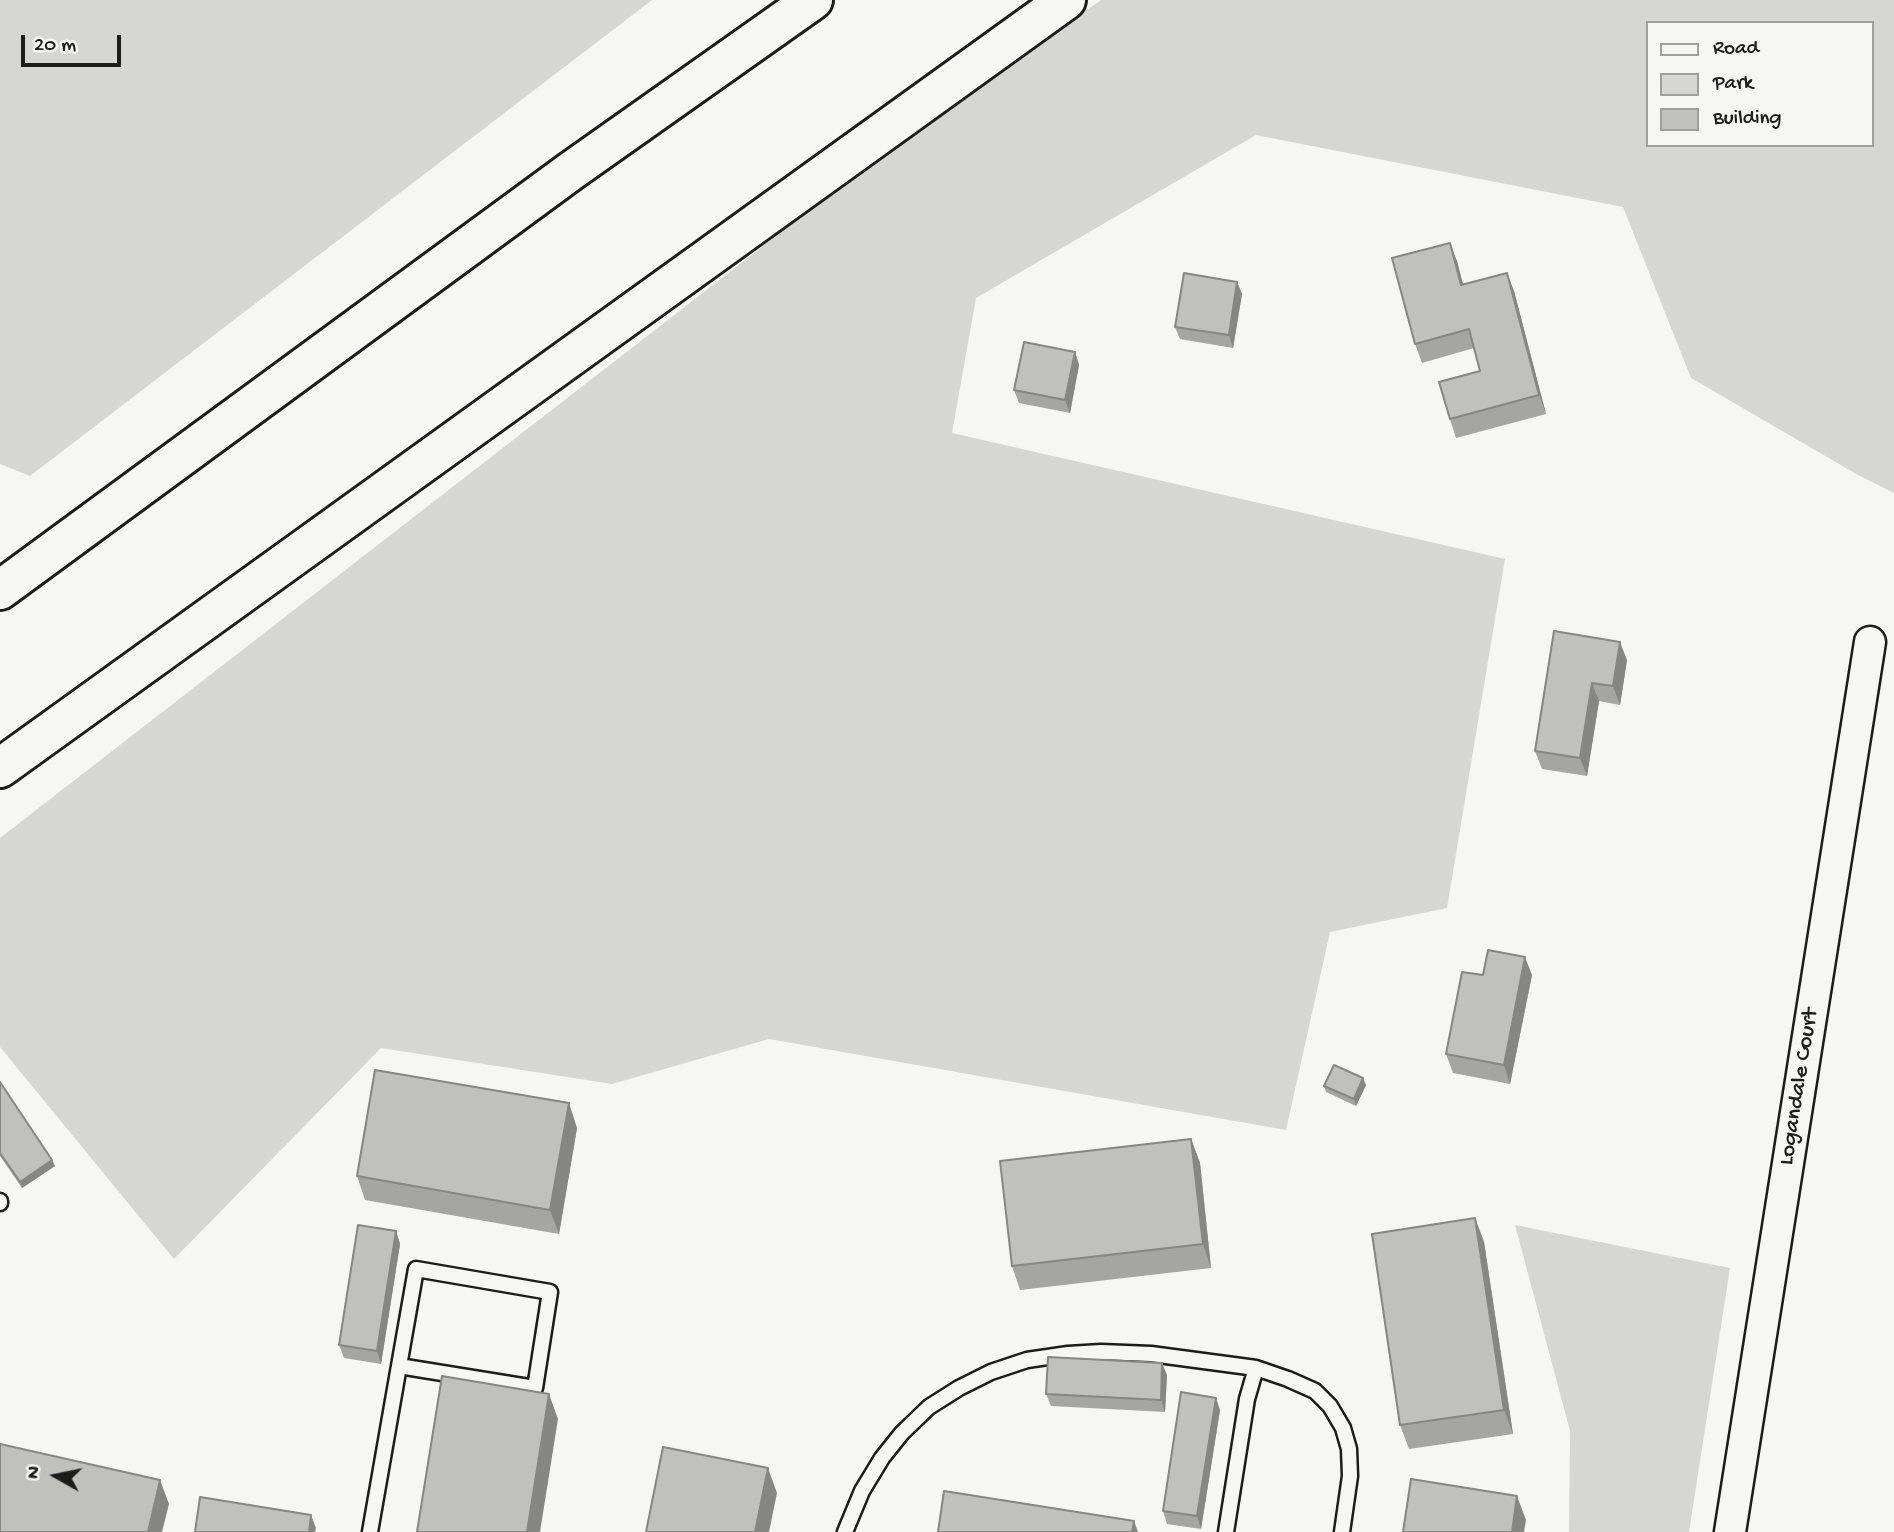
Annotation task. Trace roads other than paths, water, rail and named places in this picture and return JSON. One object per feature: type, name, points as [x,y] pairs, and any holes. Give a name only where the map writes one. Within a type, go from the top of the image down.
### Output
[{"type":"highway","points":[[0,590],[571,171],[813,0]]},
{"type":"highway","points":[[0,768],[1066,0]]},
{"type":"street","name":"Logandale Court","points":[[1730,1532],[1870,642]]},
{"type":"lane","points":[[370,1532],[399,1366],[416,1269],[550,1292],[535,1388],[399,1366]]},
{"type":"lane","points":[[845,1532],[862,1491],[882,1458],[902,1433],[939,1401],[991,1372],[1027,1360],[1101,1352],[1151,1354],[1256,1368],[1315,1391],[1330,1406],[1343,1428],[1349,1448],[1350,1476],[1342,1532]]},
{"type":"lane","points":[[1226,1532],[1247,1399],[1256,1368]]}]
